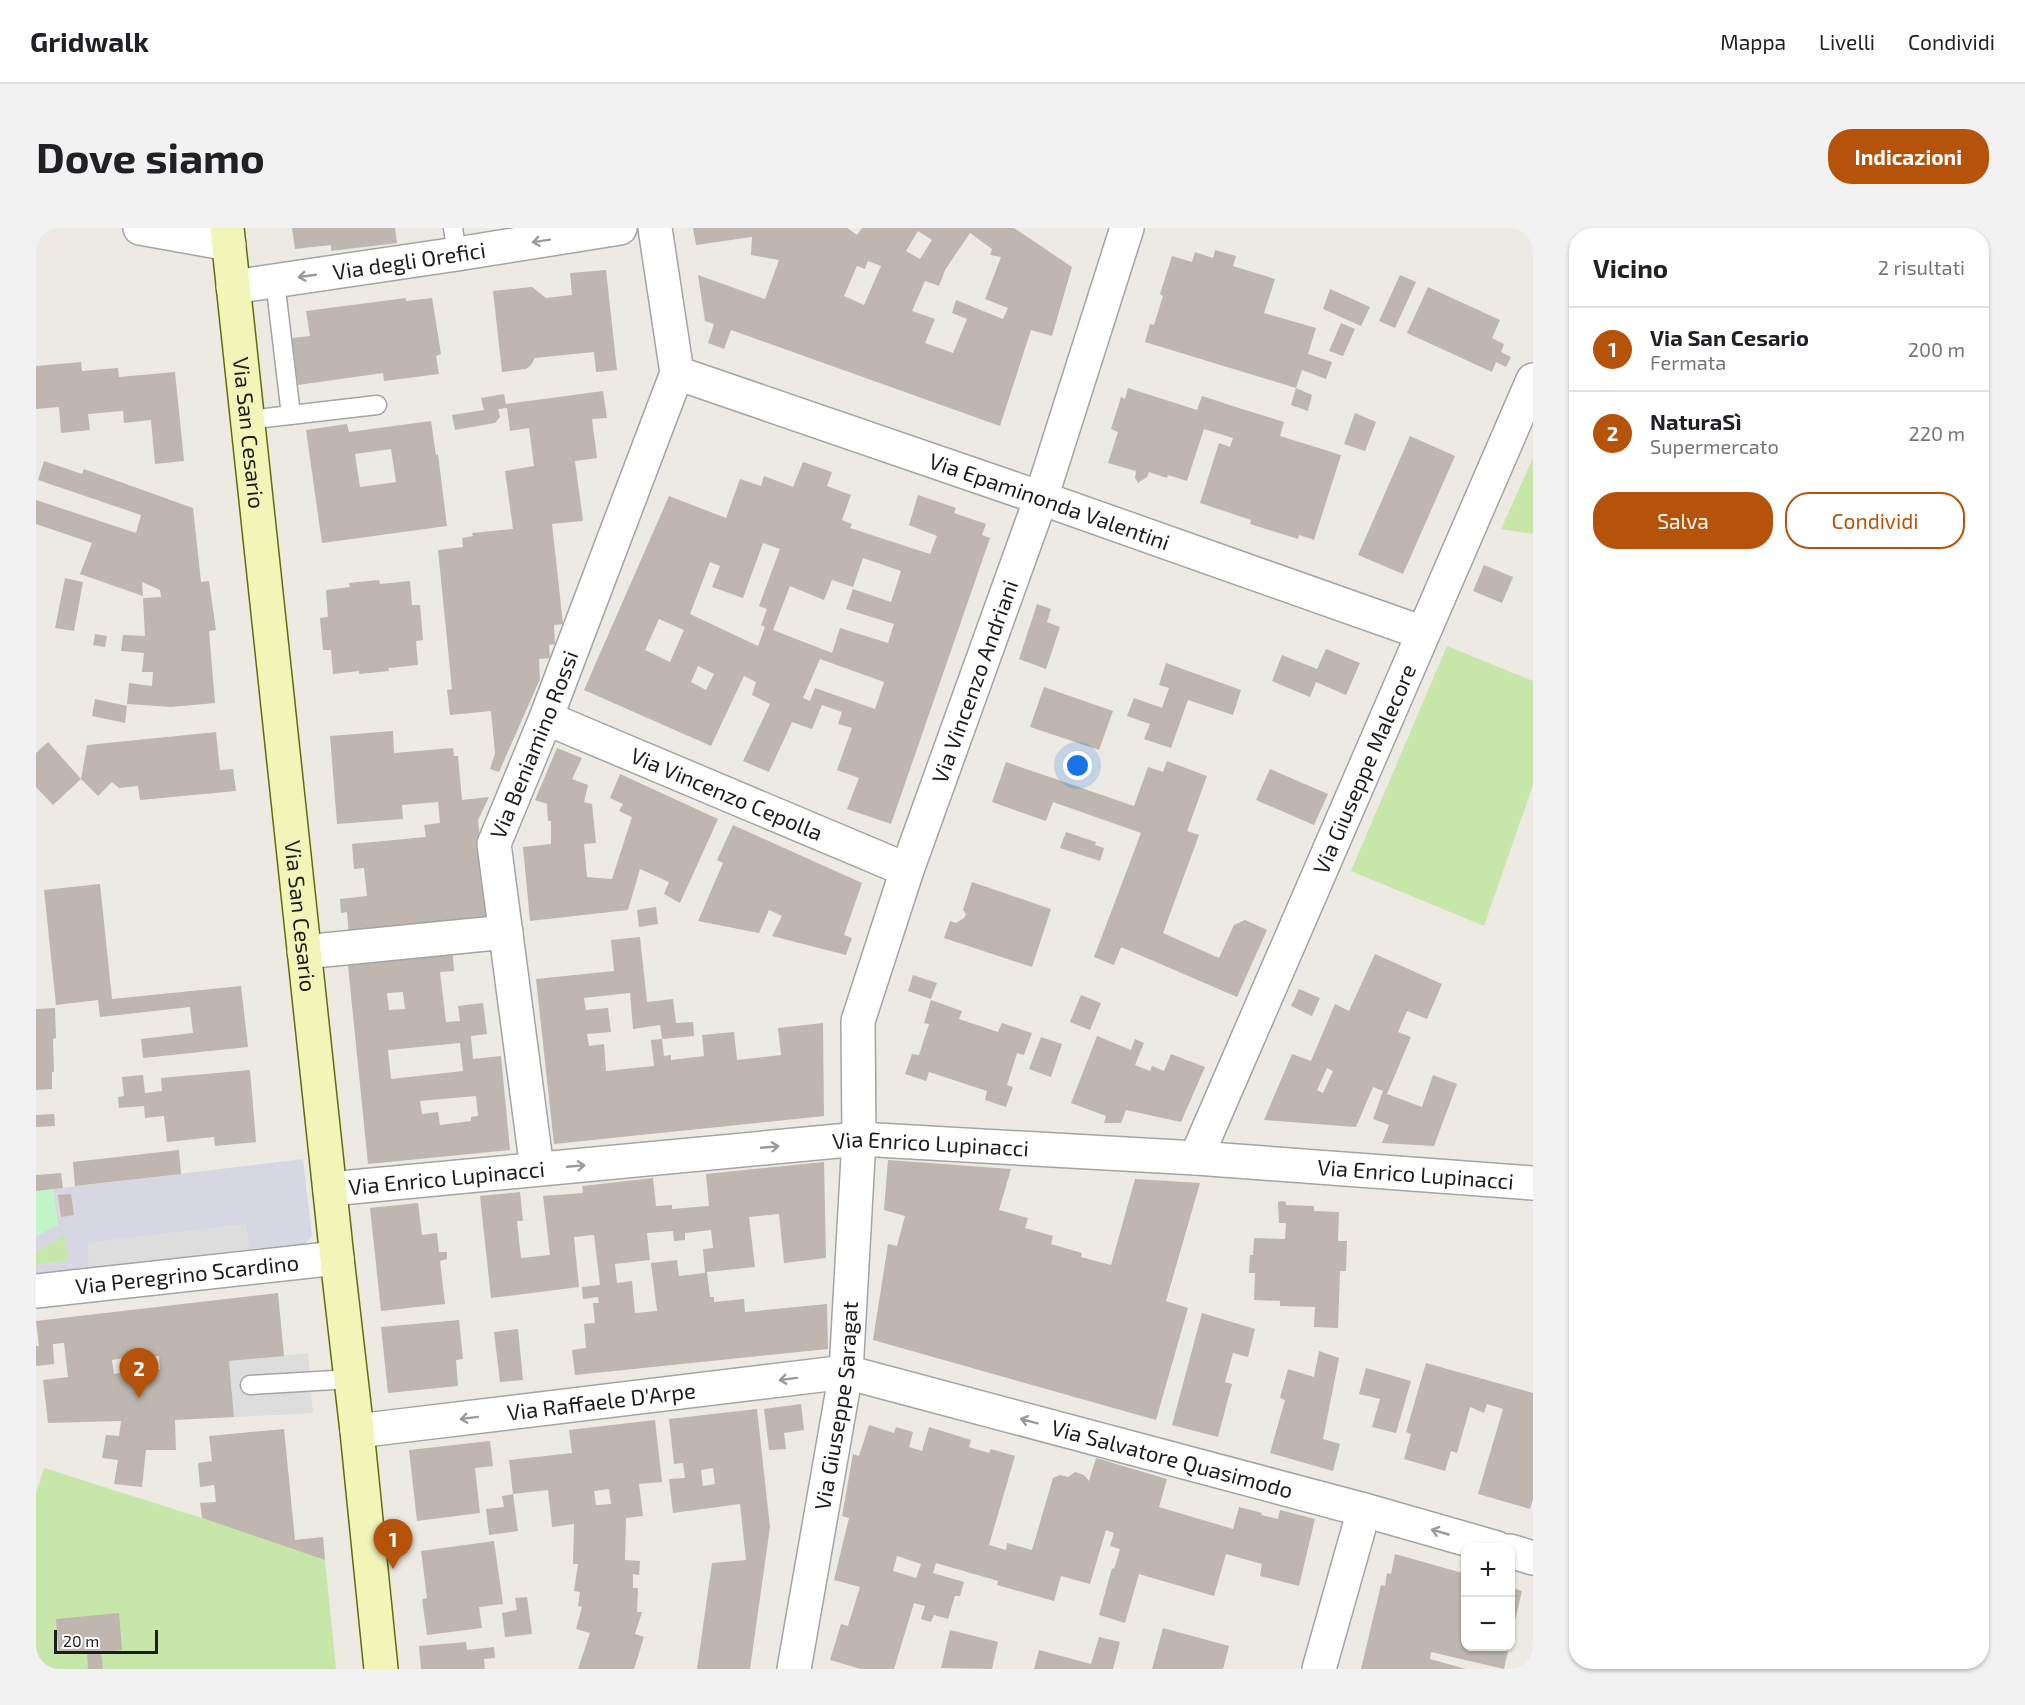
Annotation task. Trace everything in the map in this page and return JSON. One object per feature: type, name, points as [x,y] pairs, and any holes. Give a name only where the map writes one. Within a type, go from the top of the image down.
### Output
[{"type":"main road","name":"Via San Cesario","points":[[228,236],[381,1669]]},
{"type":"street","points":[[140,228],[228,236]]},
{"type":"street","name":"Via degli Orefici","points":[[233,287],[275,281],[455,241],[620,228]]},
{"type":"street","points":[[655,228],[676,373]]},
{"type":"street","name":"Via Vincenzo Andriani","points":[[859,1139],[858,1022],[907,870],[1041,498],[1121,231]]},
{"type":"street","name":"Via Epaminonda Valentini","points":[[676,373],[1041,498],[1423,633]]},
{"type":"street","name":"Via Beniamino Rossi","points":[[537,1169],[494,844],[546,718],[676,373]]},
{"type":"street","name":"Via Giuseppe Malecore","points":[[1196,1158],[1533,380]]},
{"type":"street","name":"Via Vincenzo Cepolla","points":[[546,718],[907,870]]},
{"type":"street","points":[[304,952],[506,932]]},
{"type":"street","name":"Via Enrico Lupinacci","points":[[330,1189],[859,1139],[1196,1158],[1533,1183]]},
{"type":"street","name":"Via Giuseppe Saragat","points":[[794,1669],[846,1372],[859,1139]]},
{"type":"street","name":"Via Peregrino Scardino","points":[[36,1291],[337,1258]]},
{"type":"street","name":"Via Raffaele D'Arpe","points":[[357,1431],[846,1372]]},
{"type":"street","name":"Via Salvatore Quasimodo","points":[[846,1372],[1480,1543]]},
{"type":"street","points":[[1319,1669],[1364,1510]]},
{"type":"street","points":[[1515,1553],[1533,1558]]},
{"type":"lane","points":[[275,281],[291,415]]},
{"type":"lane","points":[[248,420],[377,405]]},
{"type":"lane","points":[[250,1385],[351,1379]]},
{"type":"green space","points":[[1533,458],[1533,534],[1501,529]]},
{"type":"green space","points":[[1447,646],[1533,681],[1533,785],[1484,926],[1351,871]]},
{"type":"green space","points":[[53,1189],[58,1226],[36,1236],[36,1191]]},
{"type":"green space","points":[[65,1232],[68,1261],[36,1265],[36,1251],[53,1243]]},
{"type":"green space","points":[[44,1468],[325,1560],[336,1669],[36,1669],[36,1493]]},
{"type":"shaded area","points":[[303,1159],[312,1236],[305,1244],[249,1249],[246,1224],[87,1243],[89,1269],[36,1275],[36,1265],[68,1261],[65,1233],[53,1243],[36,1251],[36,1236],[58,1225],[53,1189]]},
{"type":"shaded area","points":[[246,1224],[249,1249],[89,1269],[86,1243]]},
{"type":"shaded area","points":[[308,1353],[313,1413],[234,1417],[229,1361]]},
{"type":"building","points":[[292,228],[395,228],[397,243],[331,251],[331,245],[295,249]]},
{"type":"building","points":[[693,228],[847,228],[857,235],[862,228],[1014,228],[1072,267],[1052,336],[1031,330],[1000,426],[731,330],[724,349],[708,343],[714,324],[705,321],[698,275],[765,299],[779,260],[751,255],[752,237],[696,245]],"holes":[[[918,231],[932,240],[920,259],[906,251]],[[970,233],[992,249],[990,255],[1001,257],[985,299],[1008,308],[1003,319],[956,300],[952,313],[967,319],[953,353],[925,343],[935,319],[912,311],[925,281],[939,286],[945,270]],[[868,261],[881,266],[864,305],[844,296],[857,266],[865,269]]]},
{"type":"building","points":[[1215,250],[1236,256],[1233,266],[1275,279],[1264,313],[1316,328],[1308,354],[1332,362],[1326,379],[1302,370],[1296,388],[1145,342],[1150,324],[1154,325],[1163,296],[1160,294],[1172,256],[1192,262],[1195,252],[1213,258]]},
{"type":"building","points":[[606,270],[617,370],[596,372],[594,352],[535,358],[526,369],[502,372],[493,291],[532,287],[546,298],[572,295],[570,273]]},
{"type":"building","points":[[1400,275],[1416,282],[1395,328],[1379,321]]},
{"type":"building","points":[[1428,287],[1500,320],[1492,338],[1504,344],[1501,352],[1511,357],[1506,367],[1496,362],[1492,372],[1407,333]]},
{"type":"building","points":[[1330,289],[1370,307],[1361,326],[1323,309]]},
{"type":"building","points":[[406,298],[406,301],[432,298],[441,354],[436,356],[439,374],[384,381],[383,373],[298,385],[292,338],[310,336],[306,311]]},
{"type":"building","points":[[1341,323],[1355,329],[1343,356],[1329,351]]},
{"type":"building","points":[[81,362],[82,371],[118,368],[119,377],[175,372],[184,461],[155,464],[151,420],[124,423],[123,411],[88,414],[90,430],[61,433],[59,407],[36,409],[36,366]]},
{"type":"building","points":[[1128,388],[1197,410],[1202,396],[1284,422],[1280,436],[1341,455],[1314,540],[1299,535],[1298,539],[1250,524],[1251,520],[1200,503],[1219,443],[1230,447],[1233,438],[1204,429],[1187,481],[1149,472],[1147,477],[1138,483],[1135,478],[1136,471],[1108,463],[1118,432],[1111,429],[1121,397],[1125,399]]},
{"type":"building","points":[[1296,388],[1312,395],[1308,411],[1291,405]]},
{"type":"building","points":[[603,391],[607,418],[592,419],[597,458],[575,461],[583,521],[552,524],[563,624],[554,625],[555,644],[549,645],[550,658],[539,659],[540,679],[499,772],[490,769],[495,753],[491,711],[450,715],[447,690],[452,689],[438,550],[463,547],[462,538],[473,536],[472,533],[513,529],[505,471],[534,466],[529,428],[510,431],[507,408],[498,409],[500,417],[495,423],[455,430],[452,415],[484,410],[481,398],[504,394],[506,404]]},
{"type":"building","points":[[1355,413],[1376,422],[1365,451],[1344,444]]},
{"type":"building","points":[[431,421],[436,455],[438,454],[447,526],[322,543],[306,430],[347,424],[349,432]],"holes":[[[391,449],[396,482],[360,487],[355,454]]]},
{"type":"building","points":[[1410,436],[1455,456],[1403,574],[1358,555]]},
{"type":"building","points":[[44,461],[82,474],[84,469],[193,508],[201,582],[209,581],[216,630],[209,631],[215,703],[171,707],[127,704],[129,683],[152,686],[153,672],[142,672],[144,653],[121,651],[123,635],[145,636],[143,598],[161,597],[160,590],[142,582],[143,596],[80,574],[92,543],[36,524],[36,500],[136,533],[141,515],[38,480]]},
{"type":"building","points":[[803,462],[832,472],[827,486],[851,495],[842,520],[852,524],[850,528],[930,554],[937,536],[909,525],[918,495],[956,508],[954,513],[986,524],[982,535],[990,538],[891,824],[847,809],[859,778],[837,770],[852,728],[838,724],[842,712],[822,705],[812,729],[792,722],[769,772],[743,761],[770,704],[752,695],[756,682],[744,676],[711,746],[584,690],[669,496],[726,518],[740,479],[761,486],[764,476],[793,487]],"holes":[[[763,543],[780,549],[759,606],[767,609],[761,625],[765,627],[758,646],[690,614],[710,562],[720,566],[712,587],[743,598]],[[863,558],[901,571],[891,602],[853,589],[846,609],[894,624],[888,643],[840,628],[832,653],[773,630],[790,586],[824,600],[832,580],[853,587]],[[659,619],[684,630],[670,662],[645,650]],[[820,659],[884,682],[875,709],[815,688],[810,701],[803,698]],[[698,666],[714,674],[706,690],[691,682]]]},
{"type":"building","points":[[1484,565],[1513,577],[1502,603],[1473,591]]},
{"type":"building","points":[[65,578],[83,582],[74,631],[55,628]]},
{"type":"building","points":[[379,580],[380,584],[410,581],[412,605],[420,605],[423,640],[416,641],[418,665],[388,668],[389,671],[333,674],[331,650],[323,650],[320,618],[328,617],[326,590],[350,587],[349,583]]},
{"type":"building","points":[[1037,604],[1051,609],[1047,622],[1060,627],[1046,669],[1019,659]]},
{"type":"building","points":[[95,634],[107,636],[105,647],[93,645]]},
{"type":"building","points":[[1326,649],[1360,663],[1346,695],[1316,682],[1310,697],[1272,681],[1282,655],[1317,669]]},
{"type":"building","points":[[1166,663],[1241,690],[1233,715],[1188,700],[1171,748],[1144,739],[1150,724],[1127,716],[1134,698],[1162,708],[1169,688],[1159,685]]},
{"type":"building","points":[[1044,687],[1113,711],[1099,750],[1030,727]]},
{"type":"building","points":[[95,699],[127,706],[125,723],[92,716]]},
{"type":"building","points":[[393,731],[394,753],[453,748],[454,756],[458,756],[462,800],[489,797],[478,820],[487,922],[349,937],[347,912],[341,913],[340,899],[367,896],[364,868],[354,869],[352,844],[426,837],[424,825],[440,823],[438,802],[402,805],[403,819],[337,824],[330,736]]},
{"type":"building","points":[[216,732],[220,770],[233,769],[236,791],[140,800],[138,786],[119,788],[112,782],[98,796],[81,779],[87,745]]},
{"type":"building","points":[[48,742],[81,779],[53,805],[36,787],[36,753]]},
{"type":"building","points":[[557,748],[582,758],[572,779],[588,785],[584,802],[592,804],[596,843],[584,844],[587,877],[612,879],[632,817],[619,811],[623,804],[610,798],[620,774],[718,819],[680,903],[664,894],[669,882],[640,869],[628,910],[530,921],[523,847],[551,844],[551,821],[548,821],[547,804],[535,800]]},
{"type":"building","points":[[1167,761],[1207,776],[1187,831],[1199,835],[1163,933],[1219,958],[1234,925],[1245,920],[1267,930],[1237,997],[1121,947],[1114,965],[1094,957],[1141,833],[1053,802],[1046,821],[992,802],[1006,762],[1134,806],[1148,767],[1163,772]]},
{"type":"building","points":[[1270,769],[1328,794],[1314,825],[1256,800]]},
{"type":"building","points":[[733,825],[862,883],[844,935],[852,938],[846,955],[772,936],[782,916],[769,910],[759,933],[698,921],[723,863],[717,860]]},
{"type":"building","points":[[1066,832],[1096,842],[1095,845],[1104,848],[1100,861],[1060,848]]},
{"type":"building","points":[[972,882],[1051,909],[1032,967],[944,938],[950,921],[956,923],[966,914],[963,910]]},
{"type":"building","points":[[100,884],[112,999],[241,986],[248,1047],[143,1058],[141,1039],[193,1033],[190,1007],[100,1017],[98,1000],[56,1005],[44,890]]},
{"type":"building","points":[[656,907],[658,924],[639,927],[637,910]]},
{"type":"building","points":[[640,937],[647,1002],[673,999],[676,1023],[693,1022],[694,1036],[662,1039],[664,1056],[671,1055],[671,1060],[704,1056],[702,1035],[734,1032],[737,1060],[781,1055],[778,1028],[823,1023],[824,1116],[554,1144],[536,979],[614,971],[611,940]],"holes":[[[630,993],[633,1029],[660,1025],[662,1039],[651,1040],[654,1066],[606,1071],[604,1044],[589,1046],[587,1034],[611,1032],[608,1008],[586,1010],[584,998]]]},
{"type":"building","points":[[452,945],[454,971],[440,972],[446,1022],[460,1021],[458,1006],[483,1003],[487,1034],[471,1036],[473,1059],[501,1056],[510,1150],[368,1164],[347,956]],"holes":[[[403,992],[405,1009],[389,1010],[387,993]],[[460,1043],[463,1071],[391,1079],[388,1050]],[[476,1096],[478,1116],[471,1117],[471,1121],[440,1125],[438,1112],[422,1114],[420,1101]]]},
{"type":"building","points":[[1375,954],[1442,984],[1427,1019],[1407,1011],[1398,1032],[1411,1037],[1387,1094],[1422,1107],[1433,1075],[1457,1084],[1434,1146],[1382,1143],[1389,1125],[1373,1119],[1383,1091],[1373,1087],[1356,1127],[1264,1120],[1292,1054],[1311,1061],[1335,1004],[1349,1011]],"holes":[[[1327,1068],[1333,1071],[1323,1093],[1317,1090]]]},
{"type":"building","points":[[913,975],[937,983],[931,999],[908,991]]},
{"type":"building","points":[[1299,989],[1320,998],[1312,1016],[1291,1006]]},
{"type":"building","points":[[1081,995],[1101,1003],[1090,1030],[1070,1022]]},
{"type":"building","points":[[931,1000],[962,1011],[959,1019],[998,1032],[1002,1023],[1032,1033],[1024,1055],[1017,1053],[1007,1085],[1013,1087],[1006,1107],[985,1100],[987,1091],[929,1072],[926,1081],[905,1074],[912,1054],[919,1055],[929,1024],[924,1023]]},
{"type":"building","points":[[55,1008],[56,1038],[53,1039],[52,1089],[36,1090],[36,1009]]},
{"type":"building","points":[[1097,1036],[1131,1050],[1135,1039],[1144,1043],[1135,1065],[1150,1071],[1152,1066],[1164,1071],[1171,1054],[1205,1067],[1181,1122],[1126,1110],[1121,1123],[1104,1123],[1106,1116],[1071,1103]]},
{"type":"building","points":[[1041,1037],[1062,1044],[1051,1077],[1029,1069]]},
{"type":"building","points":[[250,1070],[256,1142],[215,1146],[214,1137],[167,1142],[164,1116],[145,1118],[144,1106],[119,1108],[118,1097],[124,1096],[122,1077],[143,1075],[145,1093],[162,1091],[161,1078]]},
{"type":"building","points":[[54,1114],[55,1126],[36,1127],[36,1115]]},
{"type":"building","points":[[179,1150],[181,1174],[75,1186],[73,1162]]},
{"type":"building","points":[[888,1160],[1011,1169],[999,1210],[1028,1218],[1025,1228],[1053,1236],[1051,1244],[1082,1253],[1081,1257],[1111,1265],[1135,1179],[1200,1183],[1166,1301],[1188,1308],[1156,1420],[873,1340],[888,1244],[897,1246],[905,1216],[884,1210]]},
{"type":"building","points":[[824,1162],[826,1258],[784,1263],[779,1214],[749,1217],[755,1267],[707,1272],[710,1297],[714,1297],[714,1302],[744,1299],[745,1312],[827,1304],[828,1349],[575,1375],[572,1350],[586,1348],[584,1324],[595,1323],[593,1303],[599,1303],[598,1297],[583,1299],[582,1287],[600,1285],[594,1235],[574,1237],[579,1287],[491,1298],[480,1196],[520,1192],[523,1221],[517,1221],[521,1258],[550,1255],[543,1196],[583,1193],[582,1186],[653,1178],[656,1206],[672,1205],[672,1209],[709,1206],[706,1174]],"holes":[[[711,1230],[713,1248],[703,1249],[705,1273],[679,1276],[677,1260],[651,1263],[657,1311],[635,1313],[632,1281],[617,1283],[615,1264],[650,1260],[647,1233],[673,1231],[674,1241],[685,1240],[685,1233]]]},
{"type":"building","points":[[61,1173],[63,1188],[36,1191],[36,1175]]},
{"type":"building","points":[[71,1194],[74,1215],[61,1217],[58,1195]]},
{"type":"building","points":[[1278,1202],[1286,1202],[1286,1205],[1314,1206],[1314,1211],[1339,1212],[1338,1241],[1347,1241],[1346,1271],[1340,1271],[1338,1328],[1314,1327],[1315,1307],[1280,1306],[1280,1301],[1254,1300],[1255,1273],[1249,1273],[1254,1238],[1285,1239],[1286,1223],[1279,1223]]},
{"type":"building","points":[[418,1203],[422,1235],[437,1233],[439,1252],[447,1252],[447,1259],[440,1261],[445,1304],[381,1311],[370,1208]]},
{"type":"building","points":[[278,1293],[284,1356],[229,1361],[234,1417],[175,1420],[176,1450],[146,1450],[142,1487],[114,1484],[118,1460],[102,1458],[106,1435],[119,1436],[121,1421],[48,1423],[43,1380],[68,1377],[64,1343],[53,1344],[54,1364],[36,1366],[36,1346],[39,1346],[36,1321]],"holes":[[[159,1356],[160,1369],[148,1370],[146,1358]],[[125,1358],[126,1372],[114,1374],[112,1360]]]},
{"type":"building","points":[[1202,1313],[1255,1329],[1248,1357],[1233,1353],[1225,1382],[1232,1384],[1218,1437],[1172,1425]]},
{"type":"building","points":[[459,1320],[463,1359],[456,1360],[458,1386],[388,1393],[381,1327]]},
{"type":"building","points":[[518,1329],[523,1380],[500,1382],[494,1332]]},
{"type":"building","points":[[1319,1351],[1339,1358],[1323,1439],[1340,1444],[1333,1471],[1270,1453],[1285,1400],[1280,1398],[1288,1369],[1314,1377]]},
{"type":"building","points":[[1426,1363],[1533,1393],[1533,1499],[1530,1509],[1478,1494],[1503,1409],[1487,1404],[1484,1413],[1470,1407],[1457,1453],[1451,1451],[1445,1471],[1404,1459],[1411,1434],[1406,1432]]},
{"type":"building","points":[[1366,1368],[1411,1381],[1396,1433],[1372,1427],[1380,1399],[1359,1394]]},
{"type":"building","points":[[801,1404],[804,1430],[784,1433],[786,1449],[769,1450],[764,1409]]},
{"type":"building","points":[[757,1409],[770,1527],[750,1669],[697,1669],[712,1563],[746,1560],[740,1504],[673,1513],[669,1479],[685,1478],[683,1463],[674,1464],[669,1419]],"holes":[[[713,1468],[715,1484],[703,1486],[701,1470]]]},
{"type":"building","points":[[655,1420],[662,1482],[639,1484],[643,1516],[626,1518],[625,1560],[640,1561],[639,1575],[633,1574],[633,1588],[638,1588],[637,1612],[642,1612],[635,1634],[644,1637],[634,1669],[578,1669],[590,1633],[576,1629],[582,1607],[578,1606],[580,1592],[574,1591],[578,1564],[573,1564],[574,1524],[552,1527],[548,1490],[513,1494],[509,1460],[572,1453],[569,1430]],"holes":[[[609,1489],[611,1504],[596,1505],[594,1491]]]},
{"type":"building","points":[[869,1425],[894,1433],[896,1427],[913,1432],[909,1447],[922,1451],[929,1427],[971,1440],[969,1447],[989,1453],[991,1449],[1015,1456],[989,1545],[1006,1550],[1007,1543],[1032,1550],[1053,1478],[1060,1475],[1068,1477],[1075,1472],[1084,1475],[1089,1481],[1096,1458],[1167,1479],[1159,1507],[1233,1529],[1239,1507],[1278,1519],[1280,1510],[1315,1519],[1299,1586],[1260,1576],[1262,1564],[1226,1554],[1214,1596],[1139,1574],[1125,1623],[1099,1615],[1112,1568],[1114,1569],[1120,1549],[1110,1546],[1114,1533],[1106,1530],[1090,1584],[1061,1576],[1054,1601],[997,1585],[998,1581],[936,1563],[933,1573],[964,1582],[960,1596],[955,1596],[948,1619],[934,1615],[931,1622],[921,1619],[925,1606],[914,1603],[894,1669],[861,1669],[830,1660],[841,1624],[848,1626],[860,1587],[834,1580],[849,1518],[842,1516],[853,1454],[859,1456]],"holes":[[[897,1556],[921,1564],[916,1578],[893,1571]]]},
{"type":"building","points":[[284,1429],[295,1540],[323,1537],[325,1560],[202,1518],[200,1503],[216,1502],[214,1485],[200,1487],[198,1463],[212,1461],[209,1436]]},
{"type":"building","points":[[490,1441],[493,1466],[475,1468],[480,1513],[417,1521],[409,1450]]},
{"type":"building","points":[[513,1494],[518,1531],[489,1535],[486,1509],[504,1507],[502,1496]]},
{"type":"building","points":[[494,1541],[503,1604],[479,1607],[482,1628],[427,1635],[422,1599],[427,1598],[421,1551]]},
{"type":"building","points":[[1395,1554],[1461,1573],[1461,1651],[1508,1651],[1504,1669],[1431,1652],[1430,1659],[1466,1669],[1361,1669],[1381,1585],[1385,1586],[1387,1573],[1391,1574]]},
{"type":"building","points":[[1515,1589],[1522,1591],[1515,1621]]},
{"type":"building","points":[[527,1597],[532,1634],[505,1637],[502,1613],[517,1610],[515,1598]]},
{"type":"building","points":[[119,1613],[122,1650],[101,1652],[103,1669],[88,1669],[87,1652],[59,1654],[56,1619]]},
{"type":"building","points":[[1163,1628],[1229,1646],[1223,1669],[1152,1669]]},
{"type":"building","points":[[950,1630],[998,1642],[992,1669],[941,1668]]},
{"type":"building","points":[[1099,1637],[1120,1642],[1113,1669],[1034,1669],[1039,1650],[1091,1664]]},
{"type":"building","points":[[466,1642],[467,1650],[494,1647],[495,1658],[484,1659],[485,1669],[421,1669],[419,1646]]},
{"type":"place","name":"NaturaSì","points":[[139,1398]]},
{"type":"place","name":"Via San Cesario","points":[[393,1569]]}]
